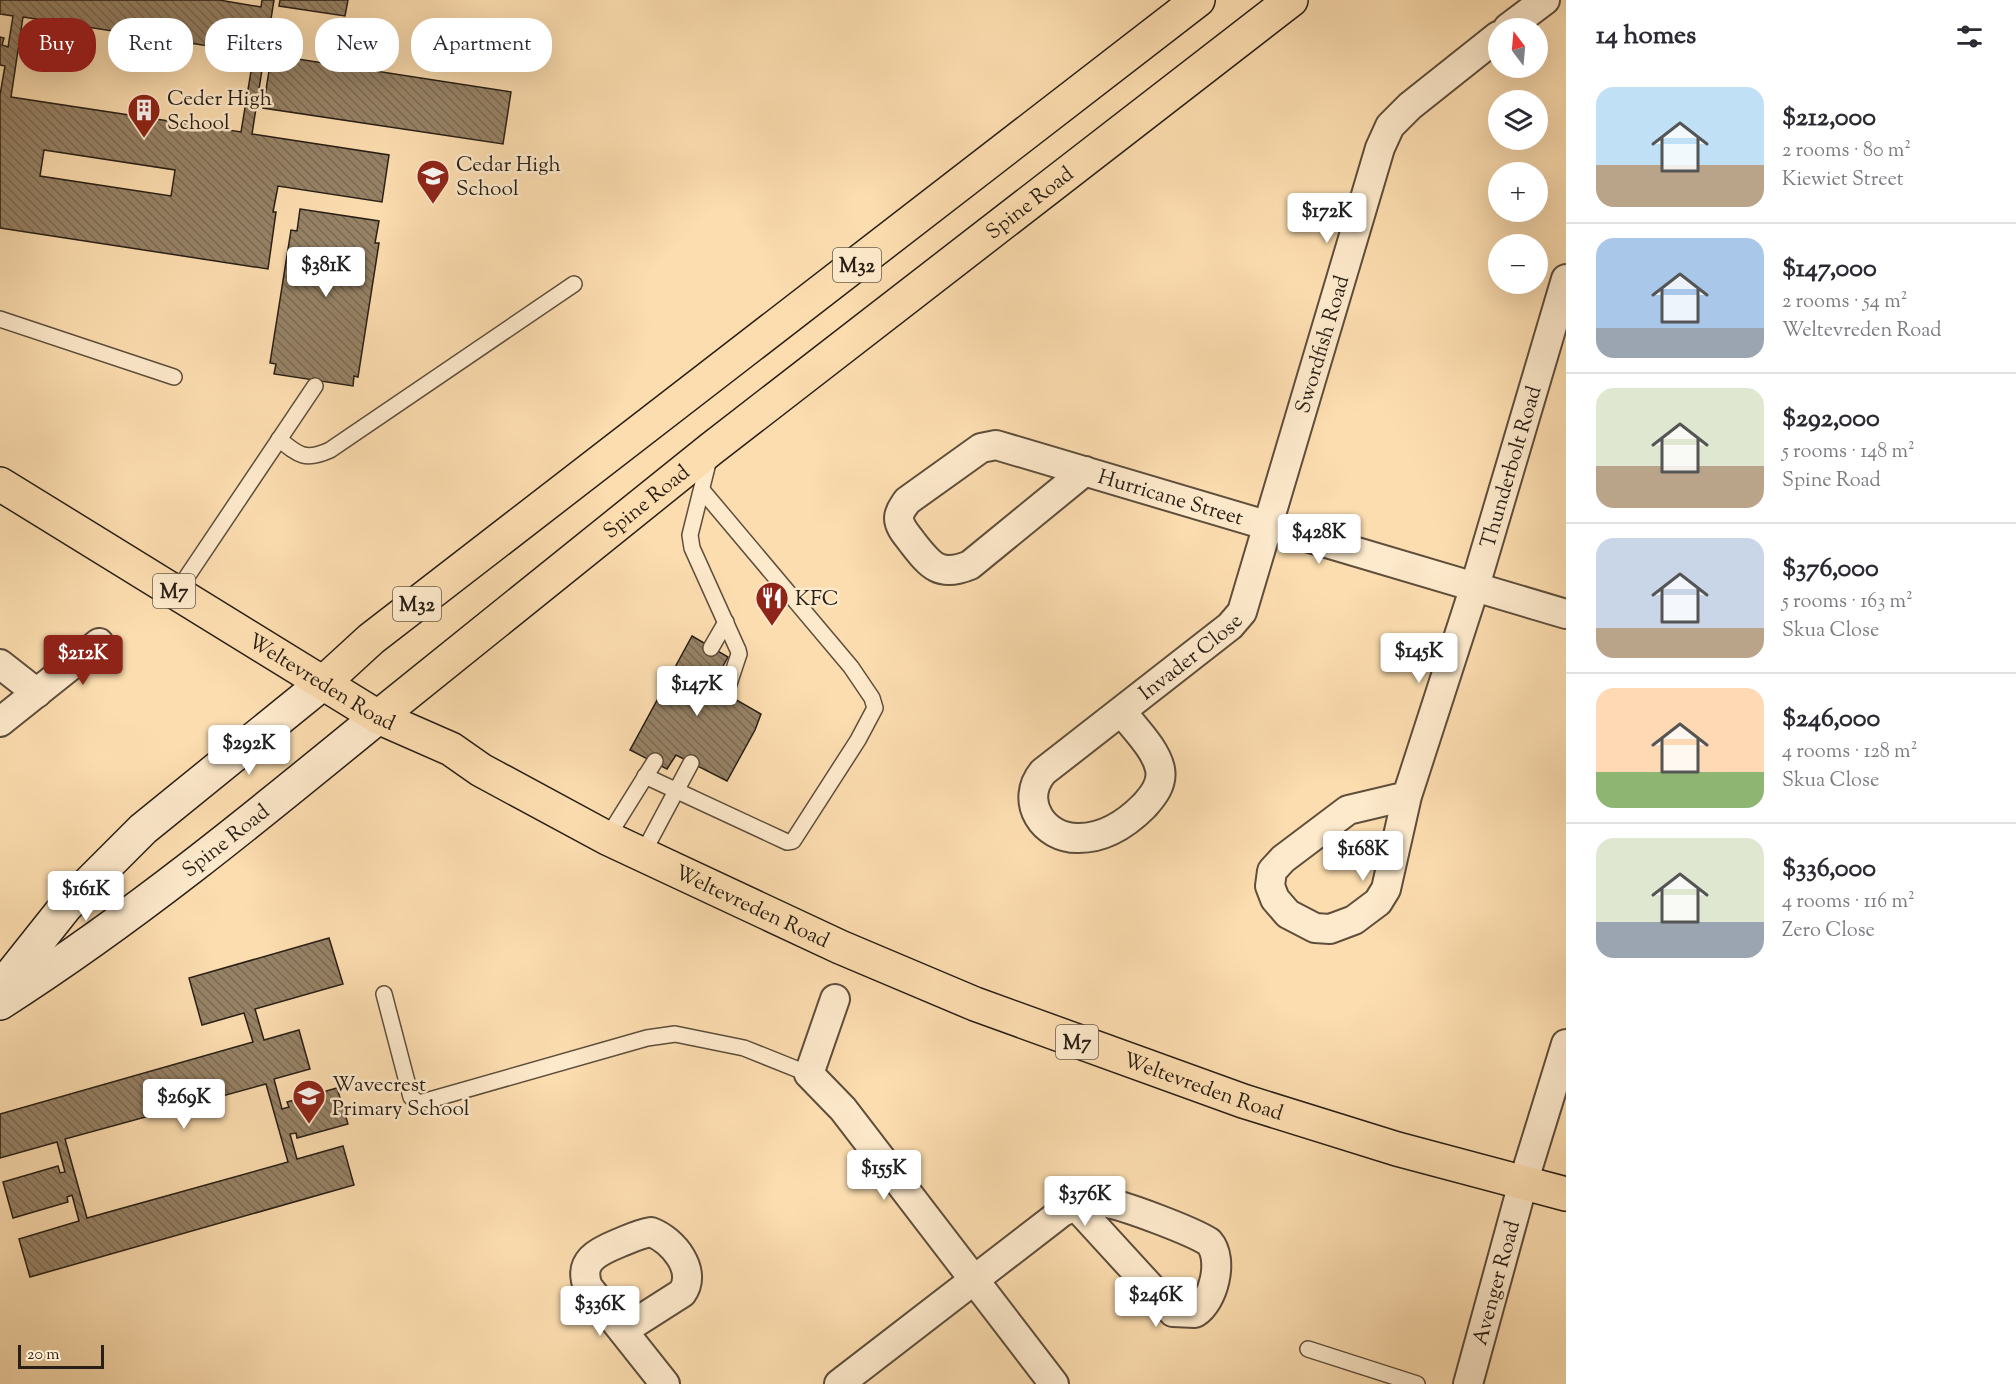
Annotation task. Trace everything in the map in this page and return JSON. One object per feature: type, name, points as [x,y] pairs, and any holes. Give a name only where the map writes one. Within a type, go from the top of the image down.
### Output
[{"type":"main road","name":"M32","points":[[0,989],[58,914],[143,829],[323,683],[371,639],[1198,0]]},
{"type":"main road","name":"Spine Road","points":[[0,1004],[64,963],[133,912],[711,449],[1291,0]]},
{"type":"main road","name":"Weltevreden Road","points":[[0,483],[378,717],[451,749],[482,770],[607,838],[890,969],[1130,1061],[1319,1126],[1566,1194]]},
{"type":"street","points":[[1521,18],[1545,0]]},
{"type":"street","name":"Swordfish Road","points":[[1268,525],[1380,148],[1389,126],[1410,106],[1488,44]]},
{"type":"street","name":"Thunderbolt Road","points":[[1407,796],[1348,810],[1283,859],[1272,871],[1270,886],[1280,907],[1315,928],[1330,929],[1346,925],[1378,902],[1389,880],[1407,796],[1475,586],[1566,279]]},
{"type":"street","name":"Hurricane Street","points":[[1085,471],[970,565],[957,570],[942,570],[929,564],[900,526],[900,512],[907,501],[981,447],[996,445],[1085,471],[1475,586],[1566,614]]},
{"type":"street","name":"Invader Close","points":[[1122,712],[1156,759],[1160,770],[1160,783],[1152,797],[1138,812],[1116,828],[1089,837],[1077,838],[1060,834],[1046,825],[1032,806],[1034,784],[1044,772],[1236,619],[1246,600],[1268,525]]},
{"type":"street","points":[[0,722],[99,643]]},
{"type":"street","points":[[0,664],[37,693]]},
{"type":"street","points":[[835,999],[809,1074],[843,1109],[1054,1384]]},
{"type":"street","name":"Avenger Road","points":[[1468,1384],[1523,1183],[1566,1044]]},
{"type":"street","points":[[839,1384],[1062,1212],[1076,1206],[1107,1202],[1209,1242],[1214,1247],[1218,1263],[1206,1303],[1195,1313],[1173,1311],[1076,1206]]},
{"type":"street","points":[[624,1330],[665,1384]]},
{"type":"lane","points":[[279,440],[297,454],[314,457],[330,450],[574,284]]},
{"type":"lane","points":[[0,319],[174,377]]},
{"type":"lane","points":[[176,593],[315,386]]},
{"type":"lane","points":[[711,449],[690,535],[692,548],[739,654],[726,693]]},
{"type":"lane","points":[[645,776],[787,842],[793,841],[858,740],[875,708],[872,698],[851,667],[702,490]]},
{"type":"lane","points":[[711,648],[726,622]]},
{"type":"lane","points":[[607,838],[655,761]]},
{"type":"lane","points":[[642,855],[691,763]]},
{"type":"lane","points":[[384,994],[411,1097],[419,1103],[647,1038],[675,1034],[744,1048],[809,1074]]},
{"type":"lane","points":[[1308,1349],[1417,1384]]},
{"type":"building","name":"Ceder High School","points":[[0,0],[219,0],[261,7],[262,0],[274,0],[271,18],[205,18],[205,45],[193,43],[193,18],[108,18],[108,30],[96,28],[96,18],[18,18],[18,50],[11,97],[241,132],[251,72],[262,72],[252,134],[389,155],[382,202],[278,186],[273,212],[276,212],[268,269],[0,228],[0,95],[5,66],[0,65],[0,37],[4,38],[2,45],[8,47],[13,16],[0,14]],"holes":[[[44,150],[175,170],[171,196],[40,176]]]},
{"type":"building","points":[[280,0],[348,0],[345,16],[279,6]]},
{"type":"building","name":"Ceder High School","points":[[303,60],[315,62],[315,72],[382,72],[511,92],[503,144],[263,108],[269,72],[303,72]]},
{"type":"building","points":[[300,209],[379,221],[375,243],[379,243],[358,377],[354,376],[353,386],[274,374],[276,364],[270,363],[291,230],[297,231]]},
{"type":"building","points":[[692,636],[728,657],[712,686],[761,714],[755,730],[727,781],[676,755],[667,769],[630,750]]},
{"type":"building","points":[[329,938],[343,984],[255,1009],[264,1040],[299,1030],[310,1069],[274,1079],[282,1109],[289,1107],[287,1102],[337,1088],[348,1124],[297,1138],[296,1133],[290,1134],[297,1159],[343,1146],[354,1185],[30,1277],[19,1239],[79,1221],[72,1195],[67,1197],[68,1202],[13,1218],[3,1182],[58,1166],[60,1173],[65,1172],[57,1142],[0,1158],[0,1114],[253,1042],[244,1013],[202,1025],[189,978]],"holes":[[[266,1084],[288,1162],[87,1218],[65,1139]]]},
{"type":"place","name":"Ceder High School","points":[[144,139]]},
{"type":"place","name":"Cedar High School","points":[[433,205]]},
{"type":"place","name":"KFC","points":[[772,627]]},
{"type":"place","name":"Wavecrest Primary School","points":[[309,1125]]}]
